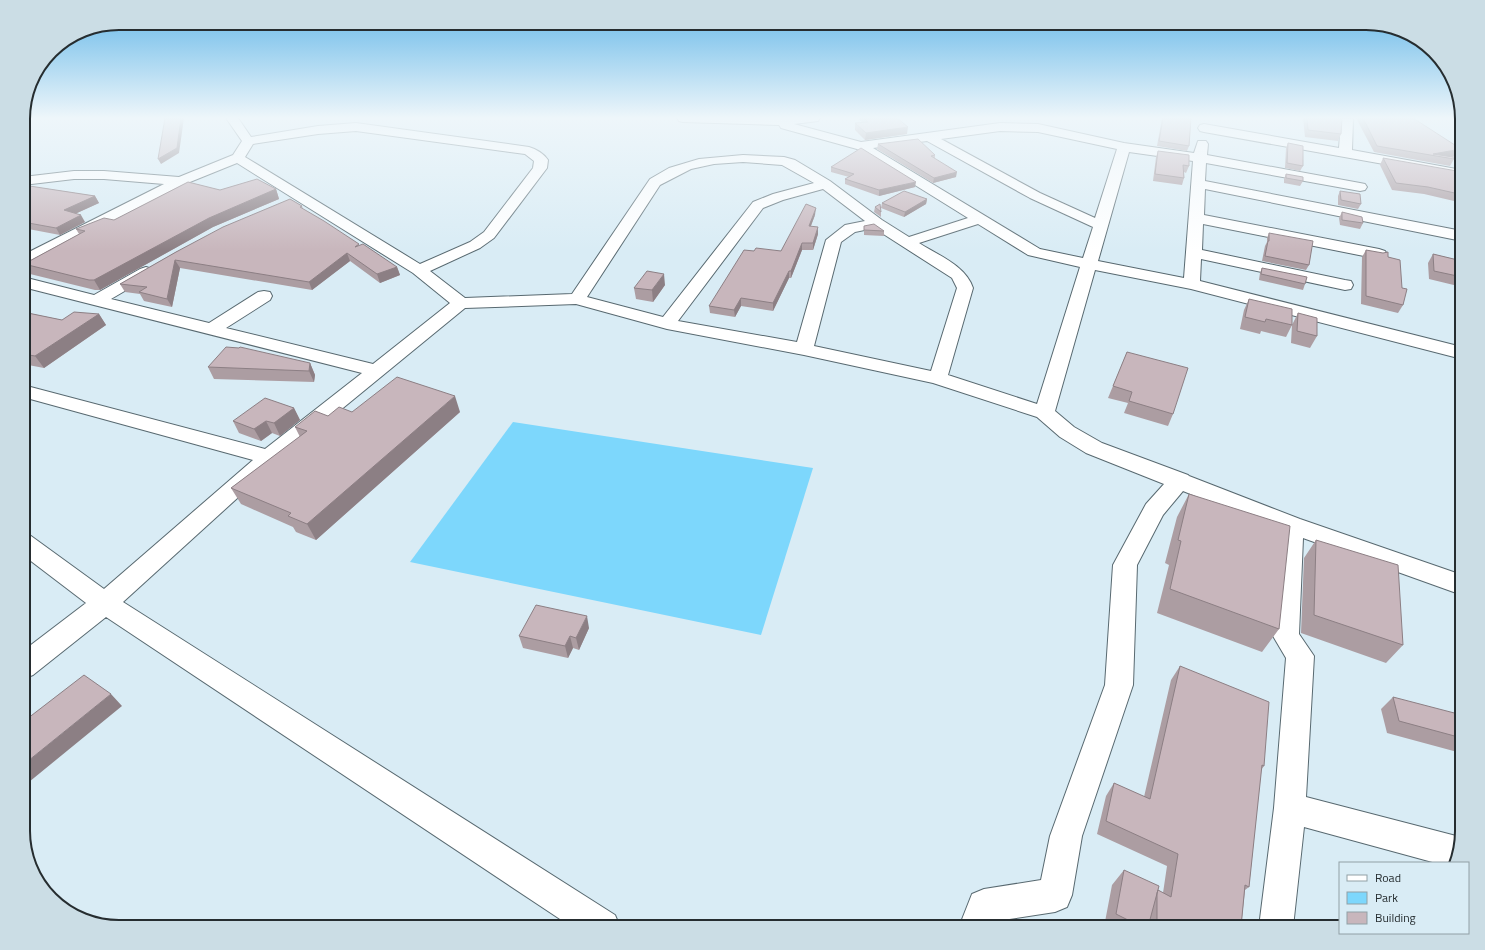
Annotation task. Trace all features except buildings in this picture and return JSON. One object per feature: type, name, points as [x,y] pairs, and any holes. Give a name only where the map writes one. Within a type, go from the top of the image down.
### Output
[{"type":"street","points":[[30,257],[180,181],[227,162]]},
{"type":"street","points":[[245,162],[419,270],[461,303]]},
{"type":"street","points":[[419,270],[475,245],[489,235],[540,168],[540,162]]},
{"type":"street","points":[[576,299],[656,182],[675,170],[711,162]]},
{"type":"street","points":[[786,162],[790,163],[825,184],[877,223],[958,275],[964,282],[965,288],[938,378]]},
{"type":"street","points":[[887,162],[978,220],[1034,252],[1090,265],[1192,284],[1455,351]]},
{"type":"street","points":[[975,162],[1070,214],[1101,226]]},
{"type":"street","points":[[1044,412],[1090,265],[1120,162]]},
{"type":"street","points":[[1192,284],[1200,162]]},
{"type":"street","points":[[1224,162],[1360,187]]},
{"type":"street","points":[[1394,162],[1455,173]]},
{"type":"street","points":[[30,180],[74,175],[104,175],[180,181]]},
{"type":"street","points":[[668,324],[758,204],[825,184]]},
{"type":"street","points":[[1199,184],[1455,235]]},
{"type":"street","points":[[281,204],[301,197]]},
{"type":"street","points":[[1197,218],[1379,254]]},
{"type":"street","points":[[907,242],[978,220]]},
{"type":"street","points":[[804,349],[834,240],[850,228],[877,223]]},
{"type":"street","points":[[30,246],[46,249]]},
{"type":"street","points":[[1194,253],[1345,285]]},
{"type":"street","points":[[98,300],[158,265]]},
{"type":"street","points":[[30,284],[377,371]]},
{"type":"street","points":[[212,329],[264,296]]},
{"type":"street","points":[[30,663],[106,603],[269,457],[461,303],[576,299],[668,324],[804,349],[938,378],[1044,412],[1068,432],[1094,448],[1180,480],[1292,525],[1455,583]]},
{"type":"street","points":[[30,393],[269,457]]},
{"type":"street","points":[[979,920],[984,906],[1055,895],[1066,836],[1119,685],[1125,565],[1154,510],[1180,480]]},
{"type":"street","points":[[1277,920],[1290,808],[1300,656],[1286,636],[1292,525]]},
{"type":"street","points":[[30,547],[106,603],[592,920]]},
{"type":"street","points":[[1290,808],[1453,851]]},
{"type":"green space","points":[[513,422],[813,468],[761,635],[410,562]]}]
